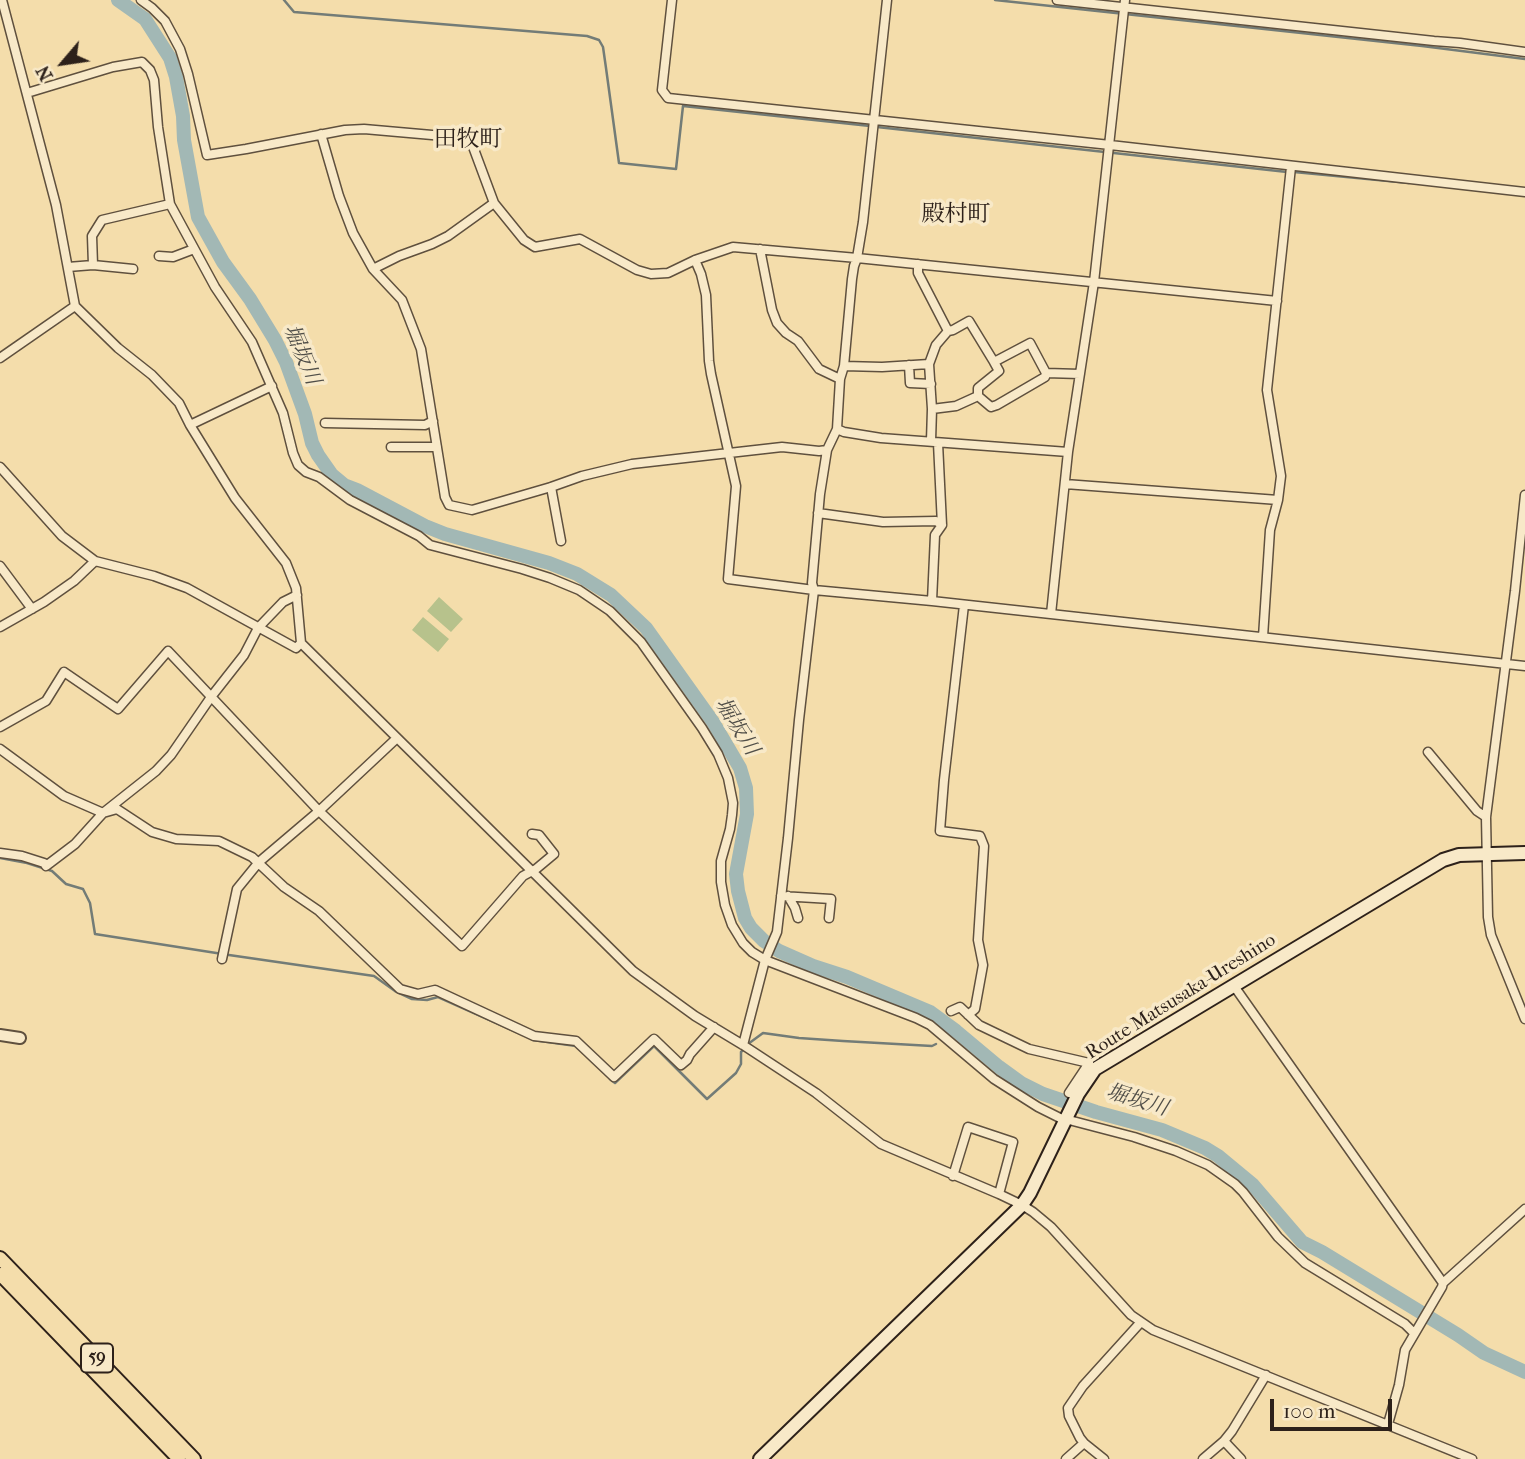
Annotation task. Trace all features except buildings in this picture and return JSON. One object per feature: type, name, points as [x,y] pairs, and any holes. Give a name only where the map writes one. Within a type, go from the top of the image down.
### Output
[{"type":"main road","name":"Route Matsusaka-Ureshino","points":[[762,1458],[1022,1205],[1064,1120],[1095,1069],[1443,860],[1459,855],[1525,853]]},
{"type":"main road","name":"59","points":[[0,1258],[194,1459]]},
{"type":"main road","name":"59","points":[[0,1274],[172,1457]]},
{"type":"street","points":[[2,0],[56,205],[75,306],[179,403],[235,498],[286,563],[296,588],[301,643],[633,971],[695,1016],[816,1093],[881,1144],[1022,1205],[1051,1227],[1140,1323],[1472,1459]]},
{"type":"street","points":[[141,0],[164,21],[180,49],[206,155],[345,130],[364,129],[467,138],[472,144],[494,203],[524,240],[535,247],[580,239],[637,270],[651,274],[668,273],[733,247],[1277,301]]},
{"type":"street","points":[[672,0],[662,90],[668,98],[874,124],[1291,170],[1525,192]]},
{"type":"street","points":[[746,1047],[765,958],[777,932],[784,896],[799,720],[814,590],[812,583],[818,513],[827,450],[837,429],[840,379],[844,366],[852,279],[858,258],[887,0]]},
{"type":"street","points":[[1057,0],[1525,52]]},
{"type":"street","points":[[1051,614],[1068,452],[1094,282],[1124,9]]},
{"type":"street","points":[[27,93],[142,62],[150,70],[154,80],[170,204],[215,286],[252,342],[283,414],[293,453],[299,465],[350,499],[419,536],[430,545],[531,572],[579,590],[610,611],[641,642],[702,728],[718,754],[728,778],[733,803],[721,860],[722,893],[738,937],[752,952],[916,1018],[930,1026],[1014,1093],[1064,1120],[1134,1137],[1208,1165],[1243,1192],[1278,1237],[1305,1263],[1415,1331]]},
{"type":"street","points":[[321,134],[349,223],[373,269],[402,300],[421,349],[445,498],[449,505],[472,510],[582,476],[632,464],[782,447],[819,452],[827,450]]},
{"type":"street","points":[[1263,637],[1270,530],[1281,476],[1267,390],[1291,170]]},
{"type":"street","points":[[373,269],[448,236],[494,203]]},
{"type":"street","points":[[93,265],[92,236],[102,220],[170,204]]},
{"type":"street","points":[[159,256],[173,257],[194,249]]},
{"type":"street","points":[[760,249],[777,323],[798,341],[819,369],[840,379]]},
{"type":"street","points":[[695,260],[706,295],[709,361],[736,486],[728,579],[1525,666]]},
{"type":"street","points":[[918,264],[918,273],[948,331]]},
{"type":"street","points":[[68,267],[93,265],[133,269]]},
{"type":"street","points":[[0,358],[75,306]]},
{"type":"street","points":[[932,601],[935,535],[942,525],[929,364],[936,345],[948,331],[969,321],[999,371],[978,388],[978,396],[991,407],[1045,377],[1046,373]]},
{"type":"street","points":[[994,362],[1030,343],[1046,373]]},
{"type":"street","points":[[844,366],[882,368],[929,364]]},
{"type":"street","points":[[909,365],[910,383],[931,384]]},
{"type":"street","points":[[1046,373],[1080,374]]},
{"type":"street","points":[[190,425],[272,386]]},
{"type":"street","points":[[932,409],[956,406],[978,396]]},
{"type":"street","points":[[325,423],[425,425],[433,421]]},
{"type":"street","points":[[837,429],[881,438],[1068,452]]},
{"type":"street","points":[[391,447],[437,447]]},
{"type":"street","points":[[0,467],[62,536],[94,561],[154,576],[187,588],[296,648],[301,643]]},
{"type":"street","points":[[1065,484],[1278,500]]},
{"type":"street","points":[[551,487],[561,541]]},
{"type":"street","points":[[1525,495],[1486,817],[1490,935],[1525,1019]]},
{"type":"street","points":[[818,513],[883,522],[936,521],[942,525]]},
{"type":"street","points":[[0,627],[74,581],[94,561]]},
{"type":"street","points":[[0,566],[32,609]]},
{"type":"street","points":[[0,853],[22,856],[46,866],[75,844],[103,813],[156,771],[171,755],[211,697],[244,656],[258,628],[283,602],[297,595]]},
{"type":"street","points":[[964,605],[940,831],[980,836],[984,846],[978,940],[983,965],[975,1009],[968,1015]]},
{"type":"street","points":[[0,727],[46,701],[64,672],[118,709],[168,651],[319,811],[462,946],[523,876],[554,854],[539,835],[532,834]]},
{"type":"street","points":[[222,959],[237,889],[259,862],[319,811],[397,738]]},
{"type":"street","points":[[0,749],[64,796],[103,813],[117,809],[152,832],[176,839],[219,841],[252,857],[284,887],[319,911],[400,989],[418,994],[435,990],[534,1036],[576,1041],[614,1077],[654,1039],[681,1065],[714,1027]]},
{"type":"street","points":[[1428,751],[1477,810],[1486,817]]},
{"type":"street","points":[[784,896],[831,899],[829,918]]},
{"type":"street","points":[[784,896],[795,908],[798,918]]},
{"type":"street","points":[[1234,986],[1443,1283]]},
{"type":"street","points":[[951,1012],[960,1007],[979,1025],[1029,1049],[1089,1063],[1069,1093],[1078,1094]]},
{"type":"street","points":[[0,1035],[20,1038]]},
{"type":"street","points":[[953,1176],[968,1127],[1013,1142],[999,1194]]},
{"type":"street","points":[[1388,1424],[1405,1350],[1443,1283],[1525,1209]]},
{"type":"street","points":[[1104,1459],[1084,1443],[1069,1416],[1068,1408],[1083,1386],[1140,1323]]},
{"type":"street","points":[[1203,1459],[1223,1441],[1238,1422],[1266,1375]]},
{"type":"street","points":[[1223,1441],[1241,1459]]},
{"type":"street","points":[[1066,1459],[1084,1443]]},
{"type":"green space","points":[[439,597],[463,619],[451,632],[427,611]]},
{"type":"green space","points":[[423,617],[449,639],[438,652],[412,630]]},
{"type":"waterway","name":"堀坂川","points":[[118,0],[145,19],[170,58],[183,116],[184,140],[198,217],[223,262],[275,340],[286,362],[318,455],[332,475],[344,485],[425,526],[577,574],[611,595],[646,628],[713,722],[740,768],[746,788],[747,814],[736,874],[738,891],[745,918],[764,941],[813,966],[847,977],[930,1012],[1021,1083],[1043,1094],[1162,1130],[1205,1148],[1253,1185],[1302,1242],[1484,1353],[1525,1372]]},
{"type":"waterway","points":[[284,0],[294,12],[587,36],[599,40],[603,47],[619,163],[676,169],[683,106],[870,126]]},
{"type":"waterway","points":[[995,0],[1525,59]]},
{"type":"waterway","points":[[877,127],[1287,172]]},
{"type":"waterway","points":[[1294,172],[1409,183]]},
{"type":"waterway","points":[[0,858],[52,871],[66,884],[83,889],[90,903],[95,934],[374,976],[412,999],[427,1000],[438,997],[521,1034]]},
{"type":"waterway","points":[[748,1044],[763,1033],[843,1041],[932,1046],[936,1044]]},
{"type":"waterway","points":[[533,1040],[578,1048]]},
{"type":"waterway","points":[[610,1079],[615,1083],[654,1046],[707,1099],[736,1073],[744,1049]]},
{"type":"district","name":"田牧町","points":[[468,140]]},
{"type":"district","name":"殿村町","points":[[956,215]]}]
